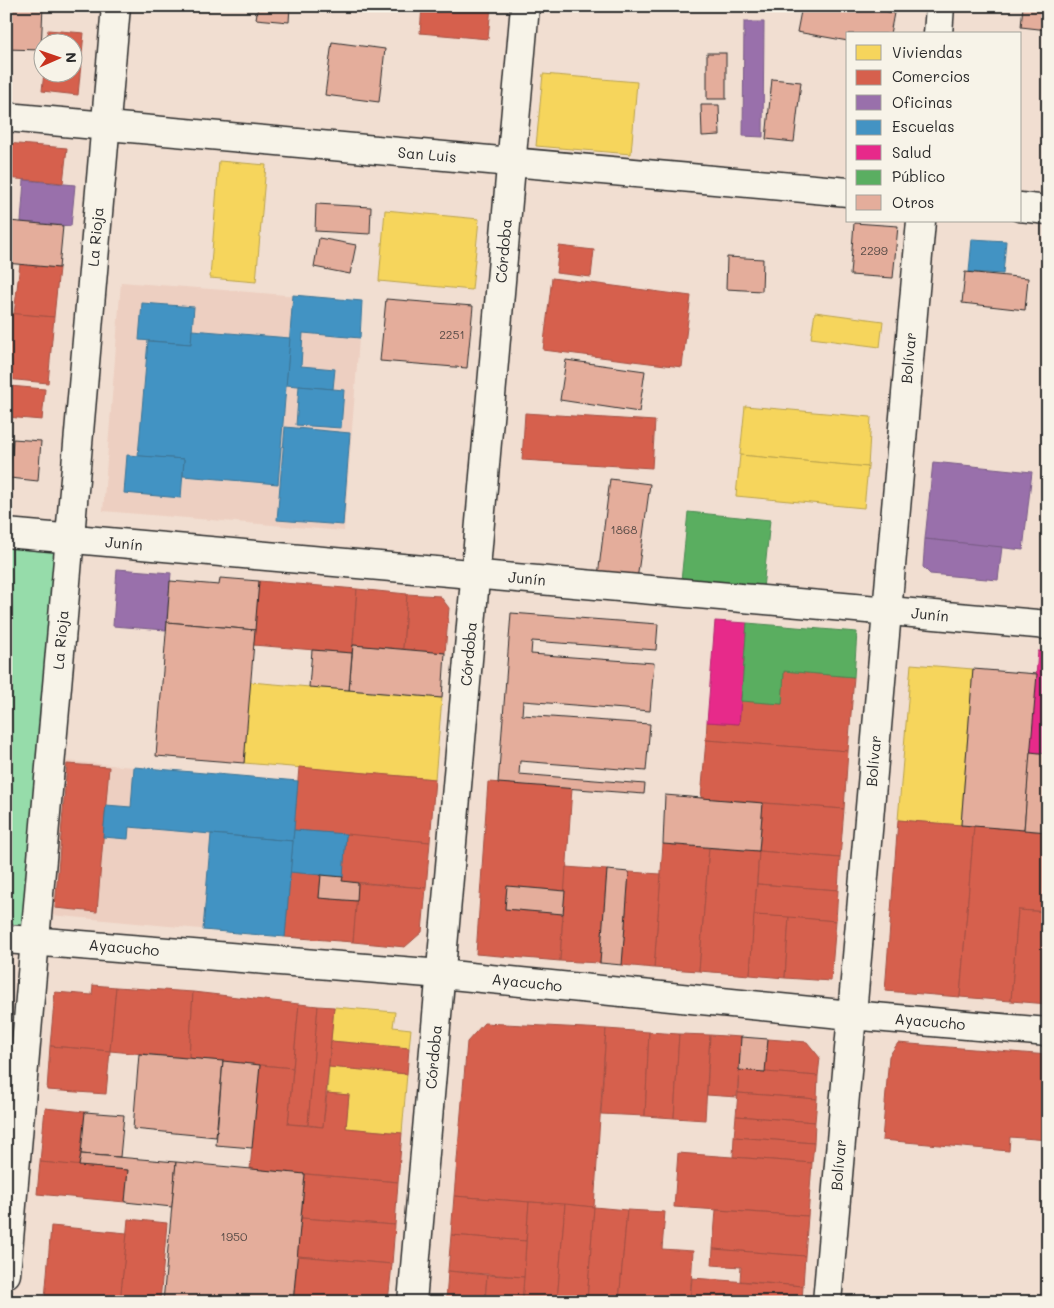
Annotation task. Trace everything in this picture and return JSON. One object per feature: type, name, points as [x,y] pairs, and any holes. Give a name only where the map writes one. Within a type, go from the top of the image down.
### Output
[{"type":"street","name":"La Rioja","points":[[6,1274],[116,6]]},
{"type":"street","name":"Córdoba","points":[[412,1302],[525,6]]},
{"type":"street","points":[[938,32],[940,6]]},
{"type":"street","name":"San Luis","points":[[6,117],[846,192]]},
{"type":"street","points":[[1022,207],[1048,210]]},
{"type":"street","name":"Bolívar","points":[[827,1302],[920,222]]},
{"type":"street","name":"Junín","points":[[6,533],[1048,625]]},
{"type":"street","name":"Ayacucho","points":[[6,939],[441,974],[852,1015],[1048,1032]]},
{"type":"shaded area","points":[[121,282],[362,301],[344,531],[103,511]]},
{"type":"shaded area","points":[[64,761],[298,781],[285,937],[51,915]]},
{"type":"green space","points":[[6,540],[65,545],[29,937],[6,935]]},
{"type":"building: Viviendas","points":[[543,74],[637,82],[631,154],[536,146]]},
{"type":"building: Viviendas","points":[[219,161],[266,165],[256,282],[210,278]]},
{"type":"building: Viviendas","points":[[385,210],[479,219],[472,290],[379,281]]},
{"type":"building: Viviendas","points":[[815,312],[883,321],[880,347],[811,338]]},
{"type":"building: Viviendas","points":[[745,406],[871,417],[868,467],[740,455]]},
{"type":"building: Viviendas","points":[[740,455],[868,467],[864,508],[736,496]]},
{"type":"building: Viviendas","points":[[911,664],[973,669],[961,825],[898,820]]},
{"type":"building: Viviendas","points":[[250,682],[442,698],[435,779],[244,763]]},
{"type":"building: Viviendas","points":[[334,1007],[395,1012],[393,1027],[411,1029],[409,1048],[331,1041]]},
{"type":"building: Viviendas","points":[[329,1067],[407,1074],[402,1133],[346,1128],[349,1095],[327,1093]]},
{"type":"building: Comercios","points":[[422,6],[491,6],[488,39],[420,33]]},
{"type":"building: Comercios","points":[[48,30],[72,32],[48,32]]},
{"type":"building: Comercios","points":[[82,33],[84,33],[82,54]]},
{"type":"building: Comercios","points":[[43,82],[79,82],[78,95],[42,91]]},
{"type":"building: Comercios","points":[[6,143],[67,148],[63,183],[6,178]]},
{"type":"building: Comercios","points":[[559,246],[594,250],[591,277],[556,273]]},
{"type":"building: Comercios","points":[[20,264],[59,268],[54,317],[14,314]]},
{"type":"building: Comercios","points":[[552,278],[691,296],[682,367],[543,350]]},
{"type":"building: Comercios","points":[[6,313],[54,317],[48,383],[6,379],[8,342],[6,341]]},
{"type":"building: Comercios","points":[[9,386],[45,389],[42,420],[6,417]]},
{"type":"building: Comercios","points":[[525,413],[655,421],[652,468],[522,460]]},
{"type":"building: Comercios","points":[[259,581],[357,589],[352,653],[253,645]]},
{"type":"building: Comercios","points":[[357,589],[407,594],[403,649],[353,645]]},
{"type":"building: Comercios","points":[[407,594],[440,596],[449,608],[445,653],[403,649]]},
{"type":"building: Comercios","points":[[784,671],[854,677],[848,751],[706,740],[707,722],[739,724],[741,701],[782,704]]},
{"type":"building: Comercios","points":[[706,740],[848,751],[844,809],[701,798]]},
{"type":"building: Comercios","points":[[67,764],[109,767],[97,912],[55,908]]},
{"type":"building: Comercios","points":[[299,767],[435,779],[430,842],[294,830]]},
{"type":"building: Comercios","points":[[488,782],[572,788],[565,891],[507,886],[505,909],[563,914],[560,961],[476,954]]},
{"type":"building: Comercios","points":[[763,803],[844,809],[840,858],[759,851]]},
{"type":"building: Comercios","points":[[898,820],[974,826],[960,997],[885,991]]},
{"type":"building: Comercios","points":[[974,826],[1048,832],[1048,912],[1018,910],[1011,1001],[960,997]]},
{"type":"building: Comercios","points":[[346,834],[430,842],[426,888],[342,881]]},
{"type":"building: Comercios","points":[[663,844],[709,848],[699,971],[654,968]]},
{"type":"building: Comercios","points":[[709,848],[759,851],[750,975],[699,971]]},
{"type":"building: Comercios","points":[[759,851],[840,858],[838,890],[757,884]]},
{"type":"building: Comercios","points":[[566,867],[607,870],[600,963],[560,961]]},
{"type":"building: Comercios","points":[[290,872],[321,875],[319,898],[357,901],[353,942],[285,937]]},
{"type":"building: Comercios","points":[[629,872],[661,874],[654,968],[622,965]]},
{"type":"building: Comercios","points":[[358,883],[426,888],[422,932],[405,947],[353,942]]},
{"type":"building: Comercios","points":[[757,884],[838,890],[836,921],[754,915]]},
{"type":"building: Comercios","points":[[1018,910],[1048,912],[1048,1004],[1011,1001]]},
{"type":"building: Comercios","points":[[754,915],[789,917],[785,978],[750,975]]},
{"type":"building: Comercios","points":[[789,917],[836,921],[831,981],[785,978]]},
{"type":"building: Comercios","points":[[93,985],[116,987],[110,1051],[50,1046],[55,992],[92,995]]},
{"type":"building: Comercios","points":[[116,987],[193,992],[189,1058],[110,1051]]},
{"type":"building: Comercios","points":[[193,992],[299,1004],[293,1068],[189,1058]]},
{"type":"building: Comercios","points":[[299,1004],[318,1006],[308,1125],[288,1124]]},
{"type":"building: Comercios","points":[[318,1006],[334,1007],[323,1127],[308,1125]]},
{"type":"building: Comercios","points":[[484,1023],[606,1029],[594,1207],[454,1196],[467,1042]]},
{"type":"building: Comercios","points":[[606,1029],[649,1032],[645,1116],[601,1114]]},
{"type":"building: Comercios","points":[[649,1032],[679,1034],[674,1118],[645,1116]]},
{"type":"building: Comercios","points":[[679,1034],[710,1035],[705,1120],[674,1118]]},
{"type":"building: Comercios","points":[[710,1035],[741,1037],[737,1097],[707,1095]]},
{"type":"building: Comercios","points":[[768,1039],[807,1042],[820,1058],[818,1076],[765,1072]]},
{"type":"building: Comercios","points":[[331,1041],[409,1048],[407,1074],[329,1067]]},
{"type":"building: Comercios","points":[[898,1043],[1048,1055],[1048,1140],[1010,1137],[1009,1151],[882,1140],[889,1056]]},
{"type":"building: Comercios","points":[[50,1046],[110,1051],[106,1094],[47,1090]]},
{"type":"building: Comercios","points":[[260,1065],[293,1068],[288,1124],[323,1127],[327,1093],[349,1095],[346,1128],[402,1133],[398,1182],[250,1169]]},
{"type":"building: Comercios","points":[[739,1070],[818,1076],[817,1099],[738,1093]]},
{"type":"building: Comercios","points":[[738,1093],[817,1099],[815,1122],[736,1116]]},
{"type":"building: Comercios","points":[[45,1108],[85,1112],[79,1166],[40,1162]]},
{"type":"building: Comercios","points":[[736,1116],[815,1122],[814,1143],[734,1137]]},
{"type":"building: Comercios","points":[[734,1137],[814,1143],[812,1163],[733,1157]]},
{"type":"building: Comercios","points":[[678,1153],[812,1163],[808,1216],[674,1207]]},
{"type":"building: Comercios","points":[[40,1162],[128,1170],[125,1202],[37,1194]]},
{"type":"building: Comercios","points":[[305,1174],[398,1182],[395,1225],[301,1218]]},
{"type":"building: Comercios","points":[[454,1196],[529,1202],[526,1241],[451,1235]]},
{"type":"building: Comercios","points":[[529,1202],[565,1204],[557,1302],[522,1302]]},
{"type":"building: Comercios","points":[[565,1204],[594,1207],[587,1302],[557,1302]]},
{"type":"building: Comercios","points":[[594,1207],[627,1210],[619,1302],[587,1302]]},
{"type":"building: Comercios","points":[[627,1210],[665,1212],[662,1249],[693,1251],[690,1302],[619,1302]]},
{"type":"building: Comercios","points":[[716,1210],[808,1216],[805,1256],[713,1249]]},
{"type":"building: Comercios","points":[[301,1218],[395,1225],[392,1264],[297,1256]]},
{"type":"building: Comercios","points":[[128,1219],[167,1223],[160,1302],[120,1302]]},
{"type":"building: Comercios","points":[[51,1226],[127,1233],[120,1302],[75,1302],[45,1299]]},
{"type":"building: Comercios","points":[[451,1235],[526,1241],[524,1277],[448,1271]]},
{"type":"building: Comercios","points":[[713,1249],[805,1256],[803,1286],[740,1281],[741,1267],[712,1265]]},
{"type":"building: Comercios","points":[[297,1256],[392,1264],[388,1302],[340,1302],[294,1298]]},
{"type":"building: Comercios","points":[[448,1271],[487,1275],[485,1302],[446,1302]]},
{"type":"building: Comercios","points":[[487,1275],[524,1277],[522,1302],[485,1302]]},
{"type":"building: Comercios","points":[[692,1278],[803,1286],[802,1302],[690,1302]]},
{"type":"building: Comercios","points":[[294,1298],[340,1302],[293,1302]]},
{"type":"building: Oficinas","points":[[744,22],[764,22],[763,137],[743,136]]},
{"type":"building: Oficinas","points":[[24,180],[75,185],[71,226],[21,222]]},
{"type":"building: Oficinas","points":[[933,462],[1032,472],[1023,550],[925,539]]},
{"type":"building: Oficinas","points":[[925,539],[1002,547],[998,580],[930,574],[923,567]]},
{"type":"building: Oficinas","points":[[117,569],[171,573],[166,630],[113,626]]},
{"type":"building: Escuelas","points":[[972,239],[1006,241],[1003,274],[969,272]]},
{"type":"building: Escuelas","points":[[293,295],[362,301],[360,338],[303,333],[301,366],[335,369],[333,389],[286,385]]},
{"type":"building: Escuelas","points":[[142,303],[194,307],[191,344],[139,340]]},
{"type":"building: Escuelas","points":[[192,330],[290,338],[278,484],[183,476],[184,459],[138,456],[148,341],[191,344]]},
{"type":"building: Escuelas","points":[[299,386],[344,390],[341,428],[296,425]]},
{"type":"building: Escuelas","points":[[285,427],[350,433],[343,525],[277,520]]},
{"type":"building: Escuelas","points":[[127,455],[184,459],[181,498],[124,493]]},
{"type":"building: Escuelas","points":[[134,767],[298,781],[293,841],[129,827],[128,839],[103,837],[106,805],[131,807]]},
{"type":"building: Escuelas","points":[[294,830],[346,834],[343,877],[290,872]]},
{"type":"building: Escuelas","points":[[211,834],[293,841],[285,937],[203,930]]},
{"type":"building: Salud","points":[[715,621],[747,623],[739,724],[707,722]]},
{"type":"building: Salud","points":[[1038,651],[1048,652],[1048,754],[1030,752]]},
{"type":"building: Público","points":[[688,512],[770,520],[763,589],[681,581]]},
{"type":"building: Público","points":[[747,623],[857,632],[854,677],[784,671],[782,704],[741,701]]},
{"type":"building: Otros","points":[[6,6],[43,6],[42,32],[32,32],[32,50],[6,49]]},
{"type":"building: Otros","points":[[258,6],[290,6],[289,22],[256,19]]},
{"type":"building: Otros","points":[[802,6],[857,6],[894,13],[890,32],[846,32],[846,41],[797,32]]},
{"type":"building: Otros","points":[[1023,6],[1048,6],[1048,30],[1021,27]]},
{"type":"building: Otros","points":[[332,42],[385,49],[379,102],[325,95]]},
{"type":"building: Otros","points":[[707,53],[726,53],[726,99],[707,99]]},
{"type":"building: Otros","points":[[772,79],[801,82],[794,142],[766,139]]},
{"type":"building: Otros","points":[[701,105],[719,105],[720,135],[702,136]]},
{"type":"building: Otros","points":[[316,204],[371,207],[370,234],[315,231]]},
{"type":"building: Otros","points":[[9,221],[63,226],[59,268],[6,263]]},
{"type":"building: Otros","points":[[854,223],[898,226],[893,278],[850,275]]},
{"type":"building: Otros","points":[[319,238],[356,245],[350,274],[314,267]]},
{"type":"building: Otros","points":[[727,257],[763,259],[762,291],[726,289]]},
{"type":"building: Otros","points":[[965,272],[1028,278],[1025,310],[962,303]]},
{"type":"building: Otros","points":[[386,299],[473,306],[467,368],[380,361]]},
{"type":"building: Otros","points":[[566,360],[645,371],[639,412],[560,400]]},
{"type":"building: Otros","points":[[13,439],[41,441],[38,481],[10,478]]},
{"type":"building: Otros","points":[[610,479],[650,484],[637,580],[598,576]]},
{"type":"building: Otros","points":[[220,578],[259,581],[255,630],[167,622],[170,581],[219,585]]},
{"type":"building: Otros","points":[[511,613],[658,624],[656,650],[532,641],[531,654],[654,663],[650,711],[523,701],[522,715],[650,724],[646,771],[520,761],[519,774],[645,784],[644,794],[498,783]]},
{"type":"building: Otros","points":[[167,622],[255,630],[244,763],[156,756]]},
{"type":"building: Otros","points":[[353,645],[445,653],[442,698],[349,690]]},
{"type":"building: Otros","points":[[312,650],[352,653],[349,690],[309,687]]},
{"type":"building: Otros","points":[[973,669],[1037,674],[1024,830],[961,825]]},
{"type":"building: Otros","points":[[1030,752],[1048,754],[1048,832],[1024,830]]},
{"type":"building: Otros","points":[[665,795],[763,803],[759,851],[663,844]]},
{"type":"building: Otros","points":[[607,870],[629,872],[622,965],[600,963]]},
{"type":"building: Otros","points":[[321,875],[343,877],[342,881],[358,883],[357,901],[319,898]]},
{"type":"building: Otros","points":[[507,886],[565,891],[563,914],[505,909]]},
{"type":"building: Otros","points":[[741,1037],[768,1039],[765,1072],[739,1070]]},
{"type":"building: Otros","points":[[139,1054],[223,1061],[216,1137],[133,1129]]},
{"type":"building: Otros","points":[[223,1061],[260,1065],[252,1148],[216,1145]]},
{"type":"building: Otros","points":[[85,1112],[124,1115],[120,1157],[81,1154]]},
{"type":"building: Otros","points":[[81,1154],[176,1162],[172,1207],[125,1202],[128,1170],[79,1166]]},
{"type":"building: Otros","points":[[176,1162],[305,1174],[293,1302],[163,1302]]}]
